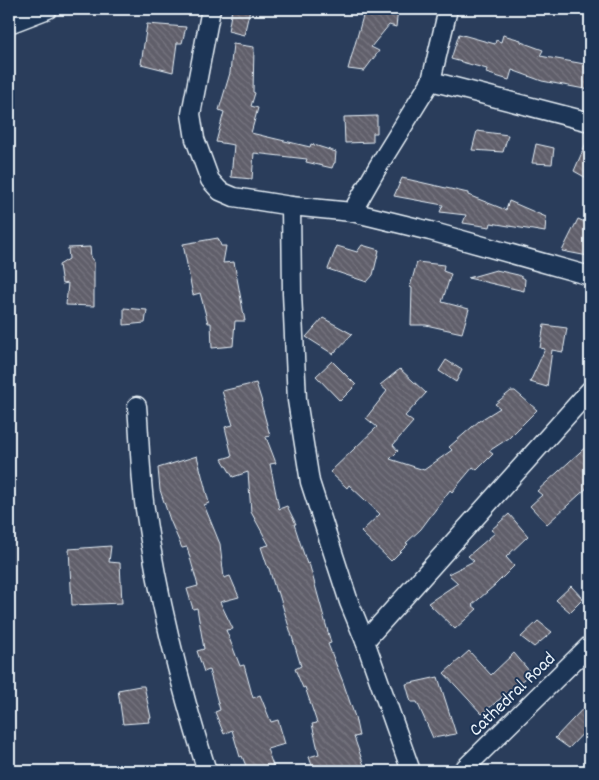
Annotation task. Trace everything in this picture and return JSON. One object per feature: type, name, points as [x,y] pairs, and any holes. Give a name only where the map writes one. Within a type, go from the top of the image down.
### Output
[{"type":"street","points":[[9,24],[48,9]]},
{"type":"street","points":[[211,9],[191,114],[195,139],[203,164],[210,180],[220,191],[250,201],[352,212],[430,231],[590,276]]},
{"type":"street","points":[[352,212],[431,82],[448,9]]},
{"type":"street","points":[[431,82],[590,122]]},
{"type":"street","points":[[291,206],[292,293],[297,400],[310,482],[349,602],[365,641],[411,771]]},
{"type":"street","points":[[365,641],[590,390]]},
{"type":"street","points":[[137,406],[145,508],[166,629],[189,714],[208,771]]},
{"type":"street","name":"Cathedral Road","points":[[462,771],[590,645]]},
{"type":"building","points":[[232,9],[250,9],[244,35],[228,31]]},
{"type":"building","points":[[365,9],[398,9],[396,27],[389,25],[371,47],[379,51],[364,71],[348,69]]},
{"type":"building","points":[[147,24],[186,27],[182,43],[177,43],[173,72],[141,64]]},
{"type":"building","points":[[459,34],[495,44],[496,40],[501,42],[503,35],[521,40],[521,42],[543,50],[540,56],[590,65],[590,90],[542,81],[512,70],[509,80],[486,73],[487,69],[451,59]]},
{"type":"building","points":[[233,44],[254,47],[253,92],[255,93],[251,106],[258,108],[251,133],[310,147],[311,144],[336,152],[335,163],[332,168],[306,162],[307,159],[254,153],[252,179],[231,177],[234,145],[216,142],[224,112],[219,110],[230,73]]},
{"type":"building","points":[[377,116],[377,133],[373,133],[373,142],[345,143],[344,117]]},
{"type":"building","points":[[477,131],[508,135],[503,152],[472,150]]},
{"type":"building","points":[[590,134],[590,180],[574,171]]},
{"type":"building","points":[[536,144],[554,148],[552,164],[532,163]]},
{"type":"building","points":[[402,178],[468,193],[468,195],[506,210],[509,201],[546,217],[545,232],[491,223],[490,227],[463,223],[466,215],[440,212],[443,205],[394,196]]},
{"type":"building","points":[[578,219],[590,224],[590,249],[588,256],[562,251]]},
{"type":"building","points":[[218,238],[221,246],[226,246],[223,263],[234,262],[245,321],[235,321],[233,346],[212,348],[211,323],[208,323],[200,293],[193,295],[183,244]]},
{"type":"building","points":[[362,245],[379,250],[373,275],[367,282],[328,269],[337,246],[357,252]]},
{"type":"building","points":[[90,247],[91,258],[94,262],[94,306],[66,305],[68,283],[62,284],[59,265],[69,259],[68,248]]},
{"type":"building","points":[[417,262],[444,265],[443,271],[451,274],[442,302],[469,309],[462,333],[426,325],[411,325],[412,288],[410,287]]},
{"type":"building","points":[[496,270],[518,275],[525,279],[524,291],[468,278]]},
{"type":"building","points":[[124,308],[147,310],[145,323],[124,325]]},
{"type":"building","points":[[323,318],[352,334],[333,354],[306,337]]},
{"type":"building","points":[[544,325],[567,328],[563,352],[552,350],[547,387],[530,382],[545,349],[540,348]]},
{"type":"building","points":[[446,360],[462,370],[456,382],[439,371]]},
{"type":"building","points":[[332,361],[356,385],[340,401],[316,376]]},
{"type":"building","points":[[400,369],[426,393],[405,416],[413,422],[393,445],[398,451],[390,459],[424,470],[452,450],[449,447],[479,421],[500,408],[495,404],[511,391],[515,391],[537,410],[509,438],[489,451],[493,454],[477,470],[473,467],[452,492],[450,490],[421,529],[391,561],[361,532],[380,514],[349,485],[347,488],[330,472],[377,427],[366,418],[387,391],[380,385]]},
{"type":"building","points":[[256,383],[270,436],[266,437],[276,463],[270,464],[279,509],[287,506],[296,524],[294,524],[307,564],[309,563],[331,643],[328,644],[355,717],[359,736],[354,737],[366,771],[314,771],[309,757],[319,754],[312,724],[317,723],[305,687],[303,688],[295,669],[301,666],[278,591],[276,592],[261,547],[269,545],[251,512],[248,472],[233,477],[222,459],[232,456],[225,427],[233,425],[222,391]]},
{"type":"building","points":[[590,443],[590,485],[547,524],[530,506],[542,495],[537,491]]},
{"type":"building","points":[[197,456],[209,503],[204,505],[220,544],[224,578],[230,576],[239,597],[220,602],[233,629],[226,630],[240,666],[244,665],[253,698],[260,695],[271,722],[278,720],[285,744],[267,749],[275,771],[248,771],[242,756],[240,757],[232,730],[224,734],[215,712],[220,710],[209,670],[204,672],[197,651],[204,649],[197,608],[193,609],[187,589],[198,586],[187,547],[182,548],[170,520],[160,490],[158,468]]},
{"type":"building","points":[[509,514],[528,536],[506,557],[514,566],[472,605],[477,609],[455,629],[428,603],[458,583],[448,574],[474,561],[468,556],[495,533],[491,530]]},
{"type":"building","points":[[111,546],[109,562],[120,563],[122,603],[72,605],[69,549]]},
{"type":"building","points":[[571,586],[583,599],[570,612],[556,600]]},
{"type":"building","points":[[538,621],[552,632],[534,647],[521,637]]},
{"type":"building","points":[[469,651],[491,675],[514,653],[531,673],[482,714],[444,673]]},
{"type":"building","points":[[438,677],[456,734],[433,738],[417,702],[411,702],[406,684]]},
{"type":"building","points":[[144,686],[151,718],[149,718],[150,722],[123,724],[118,690]]},
{"type":"building","points":[[590,701],[590,726],[569,748],[555,738]]}]
